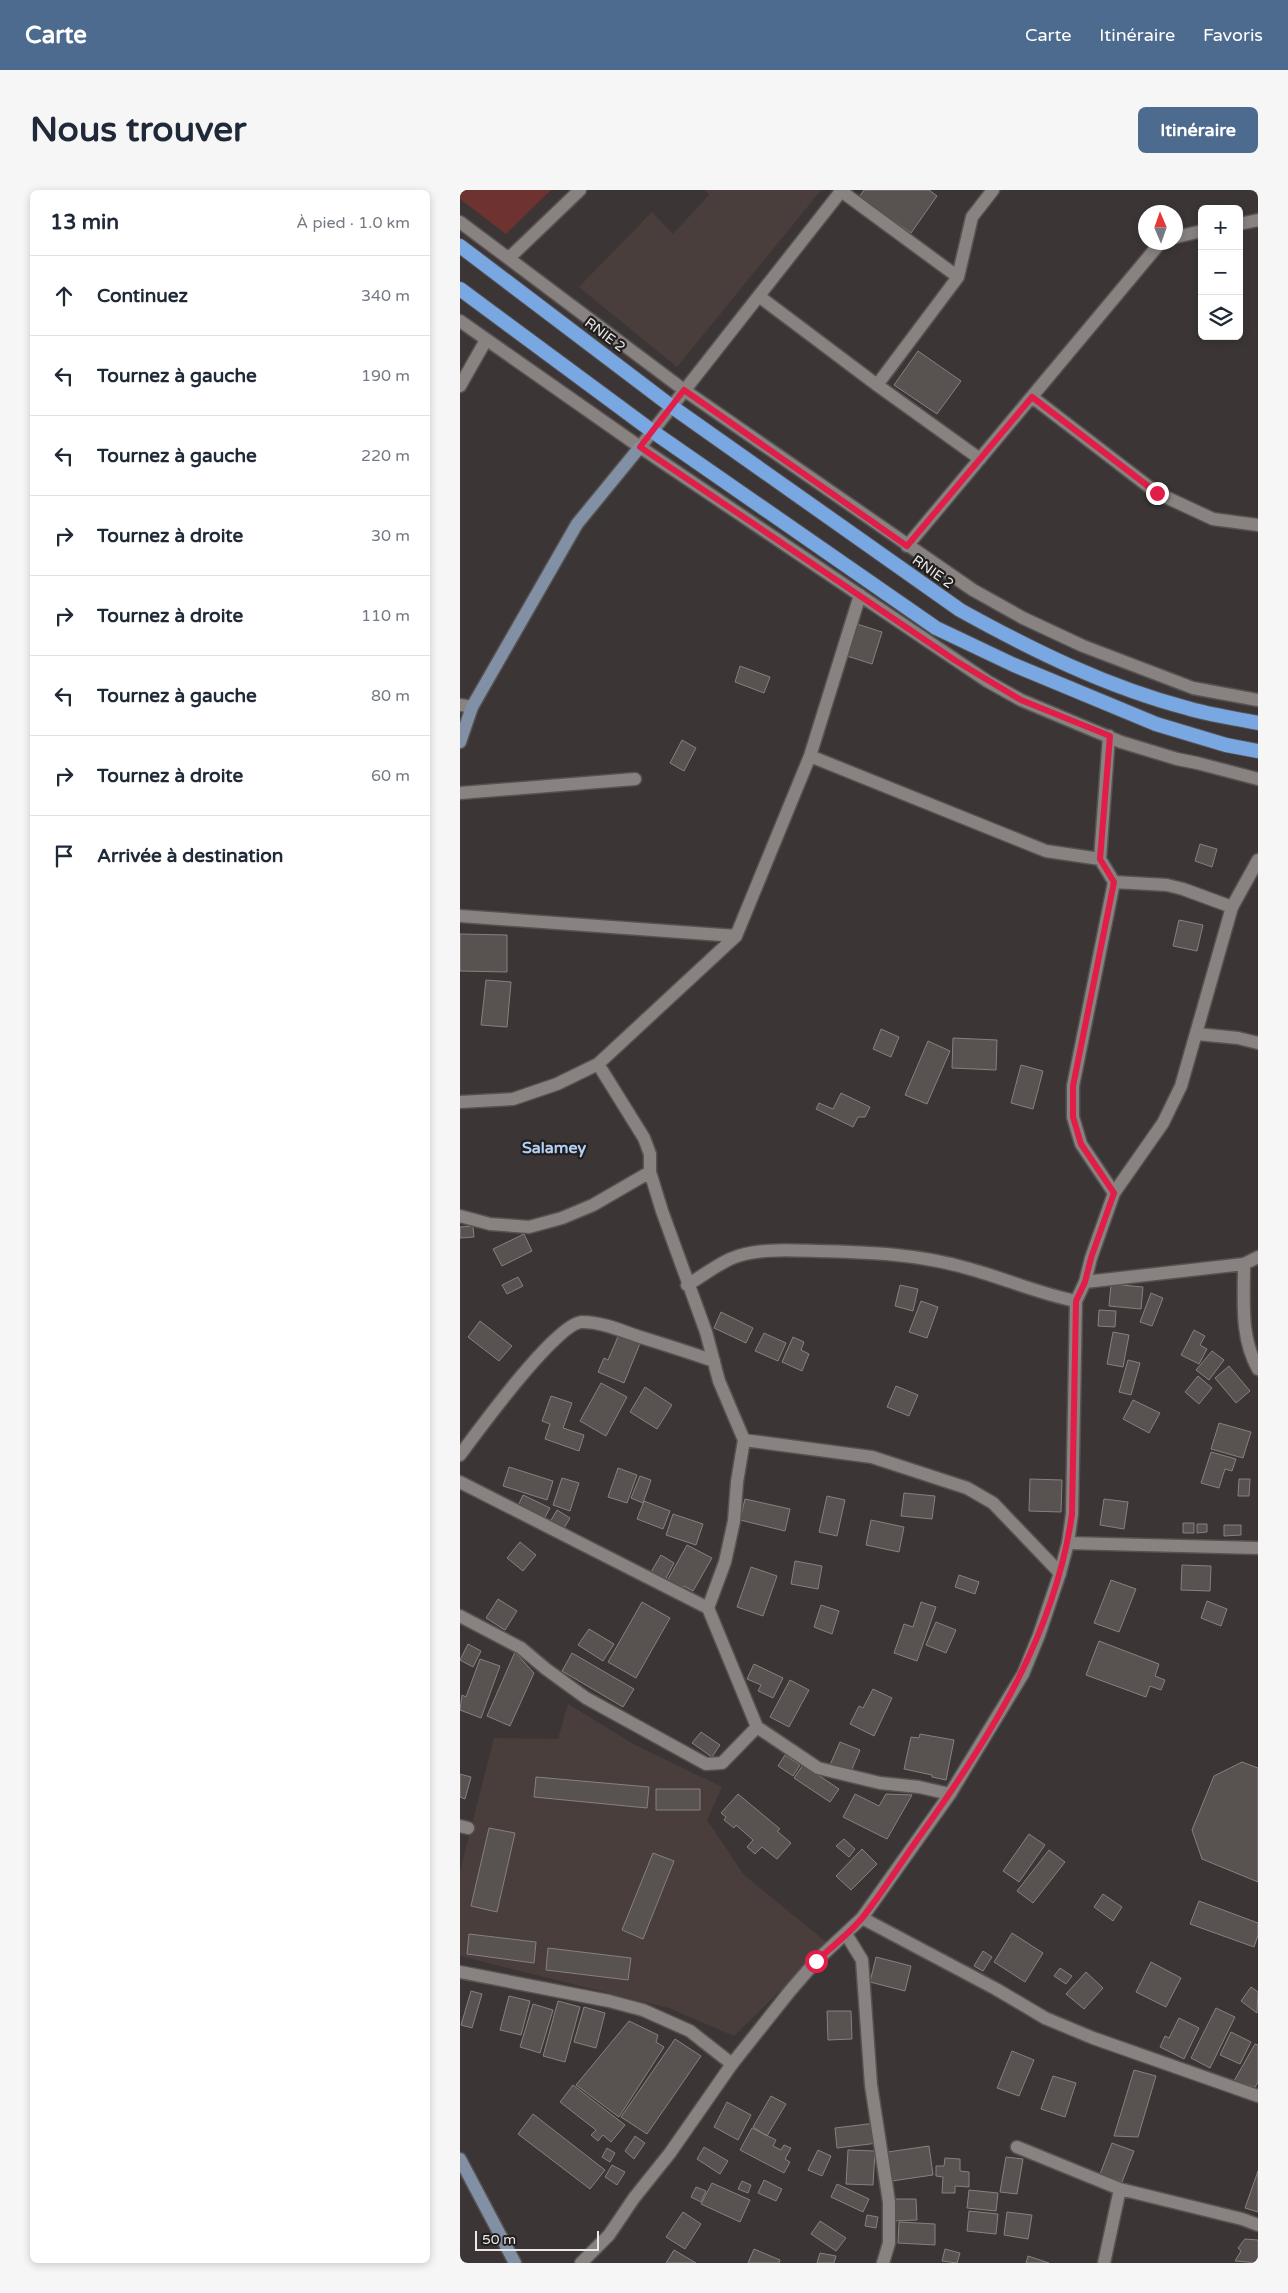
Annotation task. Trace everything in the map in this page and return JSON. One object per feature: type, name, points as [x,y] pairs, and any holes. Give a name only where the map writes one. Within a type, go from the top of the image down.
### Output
[{"type":"highway","name":"RNIE 2","points":[[460,246],[671,406],[761,468],[933,592],[1005,635],[1059,662],[1110,683],[1187,708],[1258,723]]},
{"type":"highway","points":[[460,288],[652,432],[936,628],[1014,665],[1184,734],[1258,751]]},
{"type":"main road","points":[[460,742],[466,706],[577,524],[640,447]]},
{"type":"main road","points":[[460,2159],[515,2263]]},
{"type":"street","points":[[509,258],[580,190]]},
{"type":"street","points":[[640,447],[760,297],[842,190],[958,277]]},
{"type":"street","points":[[877,385],[958,277],[972,216],[993,190]]},
{"type":"street","points":[[1243,223],[1258,220]]},
{"type":"street","points":[[460,222],[684,390],[973,590],[1022,618],[1083,646],[1193,688],[1258,700]]},
{"type":"street","points":[[1183,235],[1198,232]]},
{"type":"street","points":[[907,546],[1154,250]]},
{"type":"street","points":[[760,297],[877,385],[980,458]]},
{"type":"street","points":[[460,322],[640,447],[956,661],[1021,700],[1110,736],[1177,759],[1197,762],[1258,779]]},
{"type":"street","points":[[460,386],[486,340]]},
{"type":"street","points":[[1032,397],[1157,493],[1213,519],[1258,525]]},
{"type":"street","points":[[460,1102],[513,1099],[557,1084],[598,1064],[736,936],[810,756],[860,595]]},
{"type":"street","points":[[1110,736],[1100,859],[1114,882],[1073,1086],[1073,1117],[1081,1144],[1114,1193]]},
{"type":"street","points":[[810,756],[1046,851],[1100,859]]},
{"type":"street","points":[[460,793],[635,779]]},
{"type":"street","points":[[581,2263],[609,2235],[634,2198],[670,2154],[732,2064],[816,1961],[862,1918],[950,1794],[1022,1674],[1040,1635],[1068,1543],[1072,1514],[1076,1301],[1085,1282],[1091,1258],[1114,1193],[1163,1123],[1181,1086],[1232,907],[1258,860]]},
{"type":"street","points":[[1114,882],[1167,885],[1232,907]]},
{"type":"street","points":[[460,916],[736,936]]},
{"type":"street","points":[[1197,1034],[1238,1038],[1258,1043]]},
{"type":"street","points":[[598,1064],[644,1138],[650,1154],[650,1172],[687,1285],[706,1332],[719,1380],[744,1440],[737,1482],[734,1521],[725,1562],[708,1608]]},
{"type":"street","points":[[460,1216],[490,1224],[529,1228],[562,1218],[593,1205],[650,1172]]},
{"type":"street","points":[[687,1285],[730,1259],[752,1254],[776,1251],[881,1253],[901,1255],[969,1269],[1055,1297],[1076,1301]]},
{"type":"street","points":[[1085,1282],[1244,1264],[1258,1257]]},
{"type":"street","points":[[1244,1264],[1244,1325],[1248,1350],[1258,1370]]},
{"type":"street","points":[[460,1455],[513,1386],[558,1334],[569,1325],[580,1322],[604,1325],[714,1361]]},
{"type":"street","points":[[744,1440],[872,1457],[967,1488],[992,1503],[1060,1574]]},
{"type":"street","points":[[460,1482],[708,1608],[757,1727],[818,1768],[880,1784],[919,1787],[950,1794]]},
{"type":"street","points":[[1068,1543],[1258,1548]]},
{"type":"street","points":[[460,1616],[521,1648],[586,1698],[706,1764],[722,1763],[757,1727]]},
{"type":"street","points":[[862,1918],[996,1989],[1045,2018],[1093,2038],[1258,2096]]},
{"type":"street","points":[[846,1934],[862,1960],[870,2085],[889,2202],[889,2243],[883,2263]]},
{"type":"street","points":[[460,1972],[609,2001],[643,2010],[690,2032],[732,2064]]},
{"type":"street","points":[[1017,2147],[1120,2189],[1242,2219],[1258,2225]]},
{"type":"street","points":[[1104,2263],[1120,2189]]},
{"type":"shaded area","points":[[460,190],[551,190],[506,234],[460,199]]},
{"type":"shaded area","points":[[705,190],[821,190],[677,367],[579,287],[652,212],[673,234],[709,195]]},
{"type":"shaded area","points":[[568,1704],[635,1745],[722,1787],[707,1820],[744,1875],[826,1942],[789,1982],[734,2036],[669,2008],[460,1956],[460,1871],[494,1738],[558,1739]]},
{"type":"building","points":[[864,190],[929,190],[937,196],[911,233],[859,197]]},
{"type":"building","points":[[918,351],[961,381],[937,414],[894,385]]},
{"type":"building","points":[[857,624],[882,632],[872,664],[847,656]]},
{"type":"building","points":[[740,666],[770,677],[764,693],[735,682]]},
{"type":"building","points":[[682,740],[696,748],[684,771],[670,763]]},
{"type":"building","points":[[1200,844],[1217,849],[1212,867],[1195,861]]},
{"type":"building","points":[[1179,920],[1203,925],[1197,951],[1173,946]]},
{"type":"building","points":[[460,934],[507,935],[507,972],[460,971]]},
{"type":"building","points":[[486,980],[511,982],[507,1027],[481,1025]]},
{"type":"building","points":[[881,1029],[899,1037],[891,1057],[873,1049]]},
{"type":"building","points":[[953,1038],[997,1040],[996,1070],[952,1068]]},
{"type":"building","points":[[928,1041],[950,1051],[927,1104],[905,1095]]},
{"type":"building","points":[[1021,1065],[1043,1071],[1033,1109],[1011,1103]]},
{"type":"building","points":[[841,1093],[870,1107],[865,1117],[858,1117],[853,1127],[816,1109],[819,1103],[833,1109]]},
{"type":"building","points":[[473,1226],[474,1237],[460,1238],[460,1227]]},
{"type":"building","points":[[524,1234],[532,1251],[502,1266],[493,1249]]},
{"type":"building","points":[[518,1277],[523,1286],[507,1294],[502,1285]]},
{"type":"building","points":[[1111,1284],[1143,1287],[1141,1309],[1109,1306]]},
{"type":"building","points":[[900,1285],[918,1289],[913,1311],[895,1306]]},
{"type":"building","points":[[1151,1293],[1163,1298],[1152,1326],[1140,1322]]},
{"type":"building","points":[[921,1301],[938,1307],[927,1338],[909,1332]]},
{"type":"building","points":[[1099,1310],[1116,1311],[1115,1327],[1098,1326]]},
{"type":"building","points":[[721,1312],[753,1328],[746,1343],[714,1328]]},
{"type":"building","points":[[480,1321],[512,1346],[499,1361],[468,1337]]},
{"type":"building","points":[[1194,1330],[1205,1336],[1200,1345],[1207,1349],[1199,1364],[1181,1355]]},
{"type":"building","points":[[620,1332],[641,1341],[624,1383],[598,1372],[604,1358],[608,1360]]},
{"type":"building","points":[[1113,1332],[1129,1335],[1123,1367],[1107,1364]]},
{"type":"building","points":[[764,1333],[786,1343],[778,1361],[755,1351]]},
{"type":"building","points":[[793,1337],[804,1342],[801,1350],[809,1354],[802,1371],[782,1362]]},
{"type":"building","points":[[1212,1351],[1224,1360],[1209,1380],[1196,1370]]},
{"type":"building","points":[[1128,1360],[1140,1363],[1131,1395],[1119,1392]]},
{"type":"building","points":[[1229,1366],[1250,1391],[1236,1403],[1215,1378]]},
{"type":"building","points":[[1198,1376],[1212,1388],[1199,1404],[1185,1392]]},
{"type":"building","points":[[601,1383],[627,1397],[606,1436],[580,1421]]},
{"type":"building","points":[[896,1386],[918,1395],[909,1416],[887,1407]]},
{"type":"building","points":[[645,1387],[672,1405],[657,1429],[630,1412]]},
{"type":"building","points":[[551,1396],[572,1403],[563,1428],[584,1435],[579,1451],[545,1439],[550,1424],[542,1421]]},
{"type":"building","points":[[1133,1400],[1160,1413],[1149,1433],[1123,1419]]},
{"type":"building","points":[[1219,1423],[1251,1432],[1243,1458],[1211,1449]]},
{"type":"building","points":[[1211,1452],[1236,1459],[1232,1471],[1225,1469],[1219,1488],[1201,1483]]},
{"type":"building","points":[[509,1467],[553,1481],[547,1500],[503,1486]]},
{"type":"building","points":[[618,1468],[637,1475],[627,1503],[608,1497]]},
{"type":"building","points":[[640,1476],[651,1480],[643,1503],[631,1498]]},
{"type":"building","points":[[562,1478],[579,1483],[570,1511],[553,1505]]},
{"type":"building","points":[[1030,1479],[1062,1480],[1061,1512],[1029,1511]]},
{"type":"building","points":[[1239,1479],[1250,1479],[1249,1496],[1238,1496]]},
{"type":"building","points":[[904,1493],[935,1496],[932,1519],[901,1516]]},
{"type":"building","points":[[523,1495],[550,1508],[544,1519],[518,1506]]},
{"type":"building","points":[[827,1496],[845,1500],[837,1536],[819,1532]]},
{"type":"building","points":[[745,1499],[790,1509],[785,1531],[740,1520]]},
{"type":"building","points":[[1104,1499],[1128,1502],[1124,1529],[1100,1525]]},
{"type":"building","points":[[644,1501],[670,1511],[663,1529],[637,1519]]},
{"type":"building","points":[[557,1510],[570,1518],[563,1530],[550,1522]]},
{"type":"building","points":[[673,1514],[703,1524],[696,1545],[666,1535]]},
{"type":"building","points":[[871,1520],[904,1527],[899,1552],[866,1545]]},
{"type":"building","points":[[1183,1523],[1194,1523],[1194,1533],[1183,1533]]},
{"type":"building","points":[[1197,1524],[1207,1524],[1207,1532],[1197,1533]]},
{"type":"building","points":[[1224,1525],[1241,1525],[1241,1535],[1224,1536]]},
{"type":"building","points":[[520,1542],[536,1555],[523,1571],[507,1558]]},
{"type":"building","points":[[687,1545],[712,1558],[693,1591],[684,1586],[681,1591],[666,1583]]},
{"type":"building","points":[[661,1555],[674,1563],[665,1580],[651,1572]]},
{"type":"building","points":[[795,1561],[822,1566],[818,1589],[791,1584]]},
{"type":"building","points":[[1182,1565],[1211,1566],[1210,1591],[1181,1590]]},
{"type":"building","points":[[751,1567],[777,1576],[763,1616],[737,1607]]},
{"type":"building","points":[[959,1575],[979,1582],[975,1594],[955,1587]]},
{"type":"building","points":[[1111,1580],[1136,1589],[1119,1632],[1094,1623]]},
{"type":"building","points":[[498,1599],[517,1611],[505,1630],[486,1618]]},
{"type":"building","points":[[1207,1601],[1227,1609],[1221,1626],[1201,1618]]},
{"type":"building","points":[[642,1602],[670,1618],[636,1678],[608,1662]]},
{"type":"building","points":[[921,1602],[936,1607],[917,1661],[894,1653],[904,1624],[913,1627]]},
{"type":"building","points":[[821,1605],[839,1611],[832,1634],[814,1627]]},
{"type":"building","points":[[936,1622],[956,1630],[946,1653],[926,1645]]},
{"type":"building","points":[[589,1629],[614,1644],[603,1661],[578,1645]]},
{"type":"building","points":[[1099,1641],[1159,1664],[1155,1676],[1165,1680],[1161,1690],[1150,1686],[1146,1697],[1086,1675]]},
{"type":"building","points":[[468,1644],[481,1651],[473,1667],[460,1660]]},
{"type":"building","points":[[515,1652],[534,1673],[510,1726],[487,1716]]},
{"type":"building","points":[[572,1653],[634,1689],[623,1707],[562,1671]]},
{"type":"building","points":[[480,1659],[500,1666],[481,1718],[460,1710],[462,1695],[466,1697]]},
{"type":"building","points":[[754,1664],[783,1678],[773,1698],[758,1691],[761,1685],[747,1679]]},
{"type":"building","points":[[790,1680],[809,1690],[789,1727],[770,1717]]},
{"type":"building","points":[[873,1689],[892,1698],[874,1736],[850,1724],[859,1706],[863,1708]]},
{"type":"building","points":[[701,1732],[720,1745],[712,1757],[692,1743]]},
{"type":"building","points":[[920,1734],[954,1740],[946,1780],[904,1769],[911,1737],[919,1738]]},
{"type":"building","points":[[840,1742],[860,1750],[850,1774],[830,1765]]},
{"type":"building","points":[[785,1755],[800,1765],[793,1776],[778,1766]]},
{"type":"building","points":[[1242,1762],[1258,1768],[1258,1882],[1202,1859],[1192,1830],[1214,1776]]},
{"type":"building","points":[[803,1765],[839,1789],[830,1802],[794,1778]]},
{"type":"building","points":[[460,1774],[471,1777],[465,1799],[460,1797]]},
{"type":"building","points":[[536,1777],[649,1787],[647,1808],[534,1797]]},
{"type":"building","points":[[656,1789],[700,1789],[700,1810],[656,1810]]},
{"type":"building","points":[[738,1794],[780,1829],[777,1831],[791,1843],[777,1859],[762,1847],[755,1854],[747,1847],[753,1840],[736,1825],[734,1828],[724,1820],[726,1817],[721,1813]]},
{"type":"building","points":[[855,1794],[879,1806],[886,1794],[912,1795],[887,1839],[843,1817]]},
{"type":"building","points":[[489,1828],[515,1833],[497,1912],[471,1906]]},
{"type":"building","points":[[1029,1834],[1045,1845],[1019,1882],[1003,1871]]},
{"type":"building","points":[[844,1839],[855,1849],[849,1857],[836,1846]]},
{"type":"building","points":[[862,1849],[877,1864],[851,1890],[836,1876]]},
{"type":"building","points":[[1049,1850],[1065,1862],[1033,1903],[1017,1891]]},
{"type":"building","points":[[653,1853],[674,1861],[643,1939],[622,1930]]},
{"type":"building","points":[[1103,1894],[1122,1907],[1113,1921],[1094,1907]]},
{"type":"building","points":[[1199,1901],[1258,1923],[1258,1935],[1254,1947],[1190,1924]]},
{"type":"building","points":[[1012,1933],[1043,1953],[1025,1982],[994,1962]]},
{"type":"building","points":[[469,1934],[536,1942],[534,1963],[467,1954]]},
{"type":"building","points":[[548,1948],[631,1958],[628,1980],[546,1970]]},
{"type":"building","points":[[983,1951],[992,1957],[983,1971],[974,1966]]},
{"type":"building","points":[[876,1957],[911,1966],[905,1991],[870,1982]]},
{"type":"building","points":[[1151,1962],[1181,1978],[1166,2007],[1136,1992]]},
{"type":"building","points":[[1060,1968],[1072,1976],[1066,1984],[1054,1976]]},
{"type":"building","points":[[1086,1972],[1103,1988],[1084,2009],[1066,1994]]},
{"type":"building","points":[[1251,1987],[1258,1992],[1257,2013],[1241,2001]]},
{"type":"building","points":[[471,1991],[482,1994],[472,2028],[461,2025]]},
{"type":"building","points":[[509,1996],[530,2001],[521,2035],[500,2030]]},
{"type":"building","points":[[558,2001],[580,2007],[565,2062],[543,2056]]},
{"type":"building","points":[[533,2004],[553,2010],[540,2053],[520,2047]]},
{"type":"building","points":[[584,2007],[605,2013],[596,2048],[574,2042]]},
{"type":"building","points":[[1216,2008],[1235,2017],[1210,2068],[1191,2058]]},
{"type":"building","points":[[827,2011],[851,2011],[852,2039],[828,2040]]},
{"type":"building","points":[[1179,2018],[1199,2028],[1184,2059],[1160,2047],[1165,2036],[1169,2038]]},
{"type":"building","points":[[629,2021],[658,2035],[656,2042],[664,2047],[619,2117],[576,2085]]},
{"type":"building","points":[[1231,2032],[1251,2042],[1240,2064],[1220,2055]]},
{"type":"building","points":[[675,2039],[701,2056],[647,2134],[621,2117]]},
{"type":"building","points":[[1255,2044],[1258,2045],[1258,2082],[1255,2087],[1234,2081]]},
{"type":"building","points":[[1012,2051],[1034,2060],[1019,2096],[997,2088]]},
{"type":"building","points":[[1134,2070],[1156,2076],[1138,2137],[1114,2136]]},
{"type":"building","points":[[1053,2076],[1076,2083],[1065,2117],[1041,2109]]},
{"type":"building","points":[[573,2085],[625,2125],[611,2142],[603,2135],[598,2141],[591,2135],[596,2130],[560,2102]]},
{"type":"building","points":[[771,2096],[786,2104],[767,2136],[753,2127]]},
{"type":"building","points":[[727,2102],[751,2115],[738,2140],[714,2127]]},
{"type":"building","points":[[533,2114],[605,2170],[590,2189],[518,2134]]},
{"type":"building","points":[[876,2123],[878,2143],[837,2148],[835,2128]]},
{"type":"building","points":[[752,2128],[776,2140],[773,2146],[781,2150],[784,2145],[791,2148],[785,2159],[790,2162],[784,2173],[740,2150]]},
{"type":"building","points":[[635,2136],[645,2143],[634,2159],[625,2151]]},
{"type":"building","points":[[1112,2143],[1134,2151],[1122,2182],[1100,2174]]},
{"type":"building","points":[[929,2146],[933,2175],[892,2181],[888,2152]]},
{"type":"building","points":[[704,2147],[728,2161],[720,2174],[697,2159]]},
{"type":"building","points":[[607,2148],[615,2153],[610,2162],[602,2157]]},
{"type":"building","points":[[818,2150],[831,2156],[822,2176],[808,2170]]},
{"type":"building","points":[[848,2150],[875,2151],[873,2185],[846,2184]]},
{"type":"building","points":[[1006,2157],[1023,2159],[1017,2194],[1000,2192]]},
{"type":"building","points":[[945,2158],[960,2159],[960,2171],[969,2172],[969,2187],[955,2186],[955,2193],[942,2193],[943,2177],[936,2176],[936,2166],[944,2166]]},
{"type":"building","points":[[612,2165],[625,2172],[617,2185],[605,2177]]},
{"type":"building","points":[[1258,2171],[1258,2212],[1245,2208]]},
{"type":"building","points":[[764,2180],[782,2189],[776,2201],[758,2193]]},
{"type":"building","points":[[742,2181],[751,2185],[748,2193],[738,2189]]},
{"type":"building","points":[[712,2183],[750,2200],[740,2222],[701,2204]]},
{"type":"building","points":[[837,2184],[869,2199],[863,2212],[831,2197]]},
{"type":"building","points":[[696,2187],[706,2191],[701,2202],[691,2197]]},
{"type":"building","points":[[969,2190],[998,2193],[996,2211],[967,2208]]},
{"type":"building","points":[[893,2199],[916,2199],[917,2220],[893,2221]]},
{"type":"building","points":[[969,2211],[998,2214],[996,2234],[967,2231]]},
{"type":"building","points":[[683,2212],[701,2224],[685,2249],[666,2237]]},
{"type":"building","points":[[1007,2212],[1032,2215],[1028,2239],[1004,2235]]},
{"type":"building","points":[[867,2215],[878,2217],[876,2228],[865,2226]]},
{"type":"building","points":[[820,2221],[846,2238],[836,2251],[811,2234]]},
{"type":"building","points":[[899,2222],[935,2224],[935,2245],[898,2243]]},
{"type":"building","points":[[1245,2239],[1258,2240],[1258,2263],[1235,2261],[1241,2251],[1238,2248]]},
{"type":"building","points":[[754,2249],[780,2260],[779,2263],[748,2263]]},
{"type":"building","points":[[945,2249],[960,2253],[957,2263],[942,2261]]},
{"type":"building","points":[[674,2250],[696,2263],[666,2263]]},
{"type":"building","points":[[820,2253],[836,2256],[834,2263],[817,2263]]},
{"type":"building","points":[[1028,2256],[1049,2263],[1026,2263]]},
{"type":"district","name":"Salamey","points":[[554,1148]]},
{"type":"route","points":[[816,1961],[862,1918],[950,1794],[1022,1674],[1040,1635],[1068,1543],[1072,1514],[1076,1301],[1085,1282],[1091,1258],[1114,1193],[1081,1144],[1073,1117],[1073,1086],[1114,882],[1100,859],[1110,736],[1021,700],[956,661],[640,447],[684,390],[907,546],[1032,397],[1157,493]]}]
